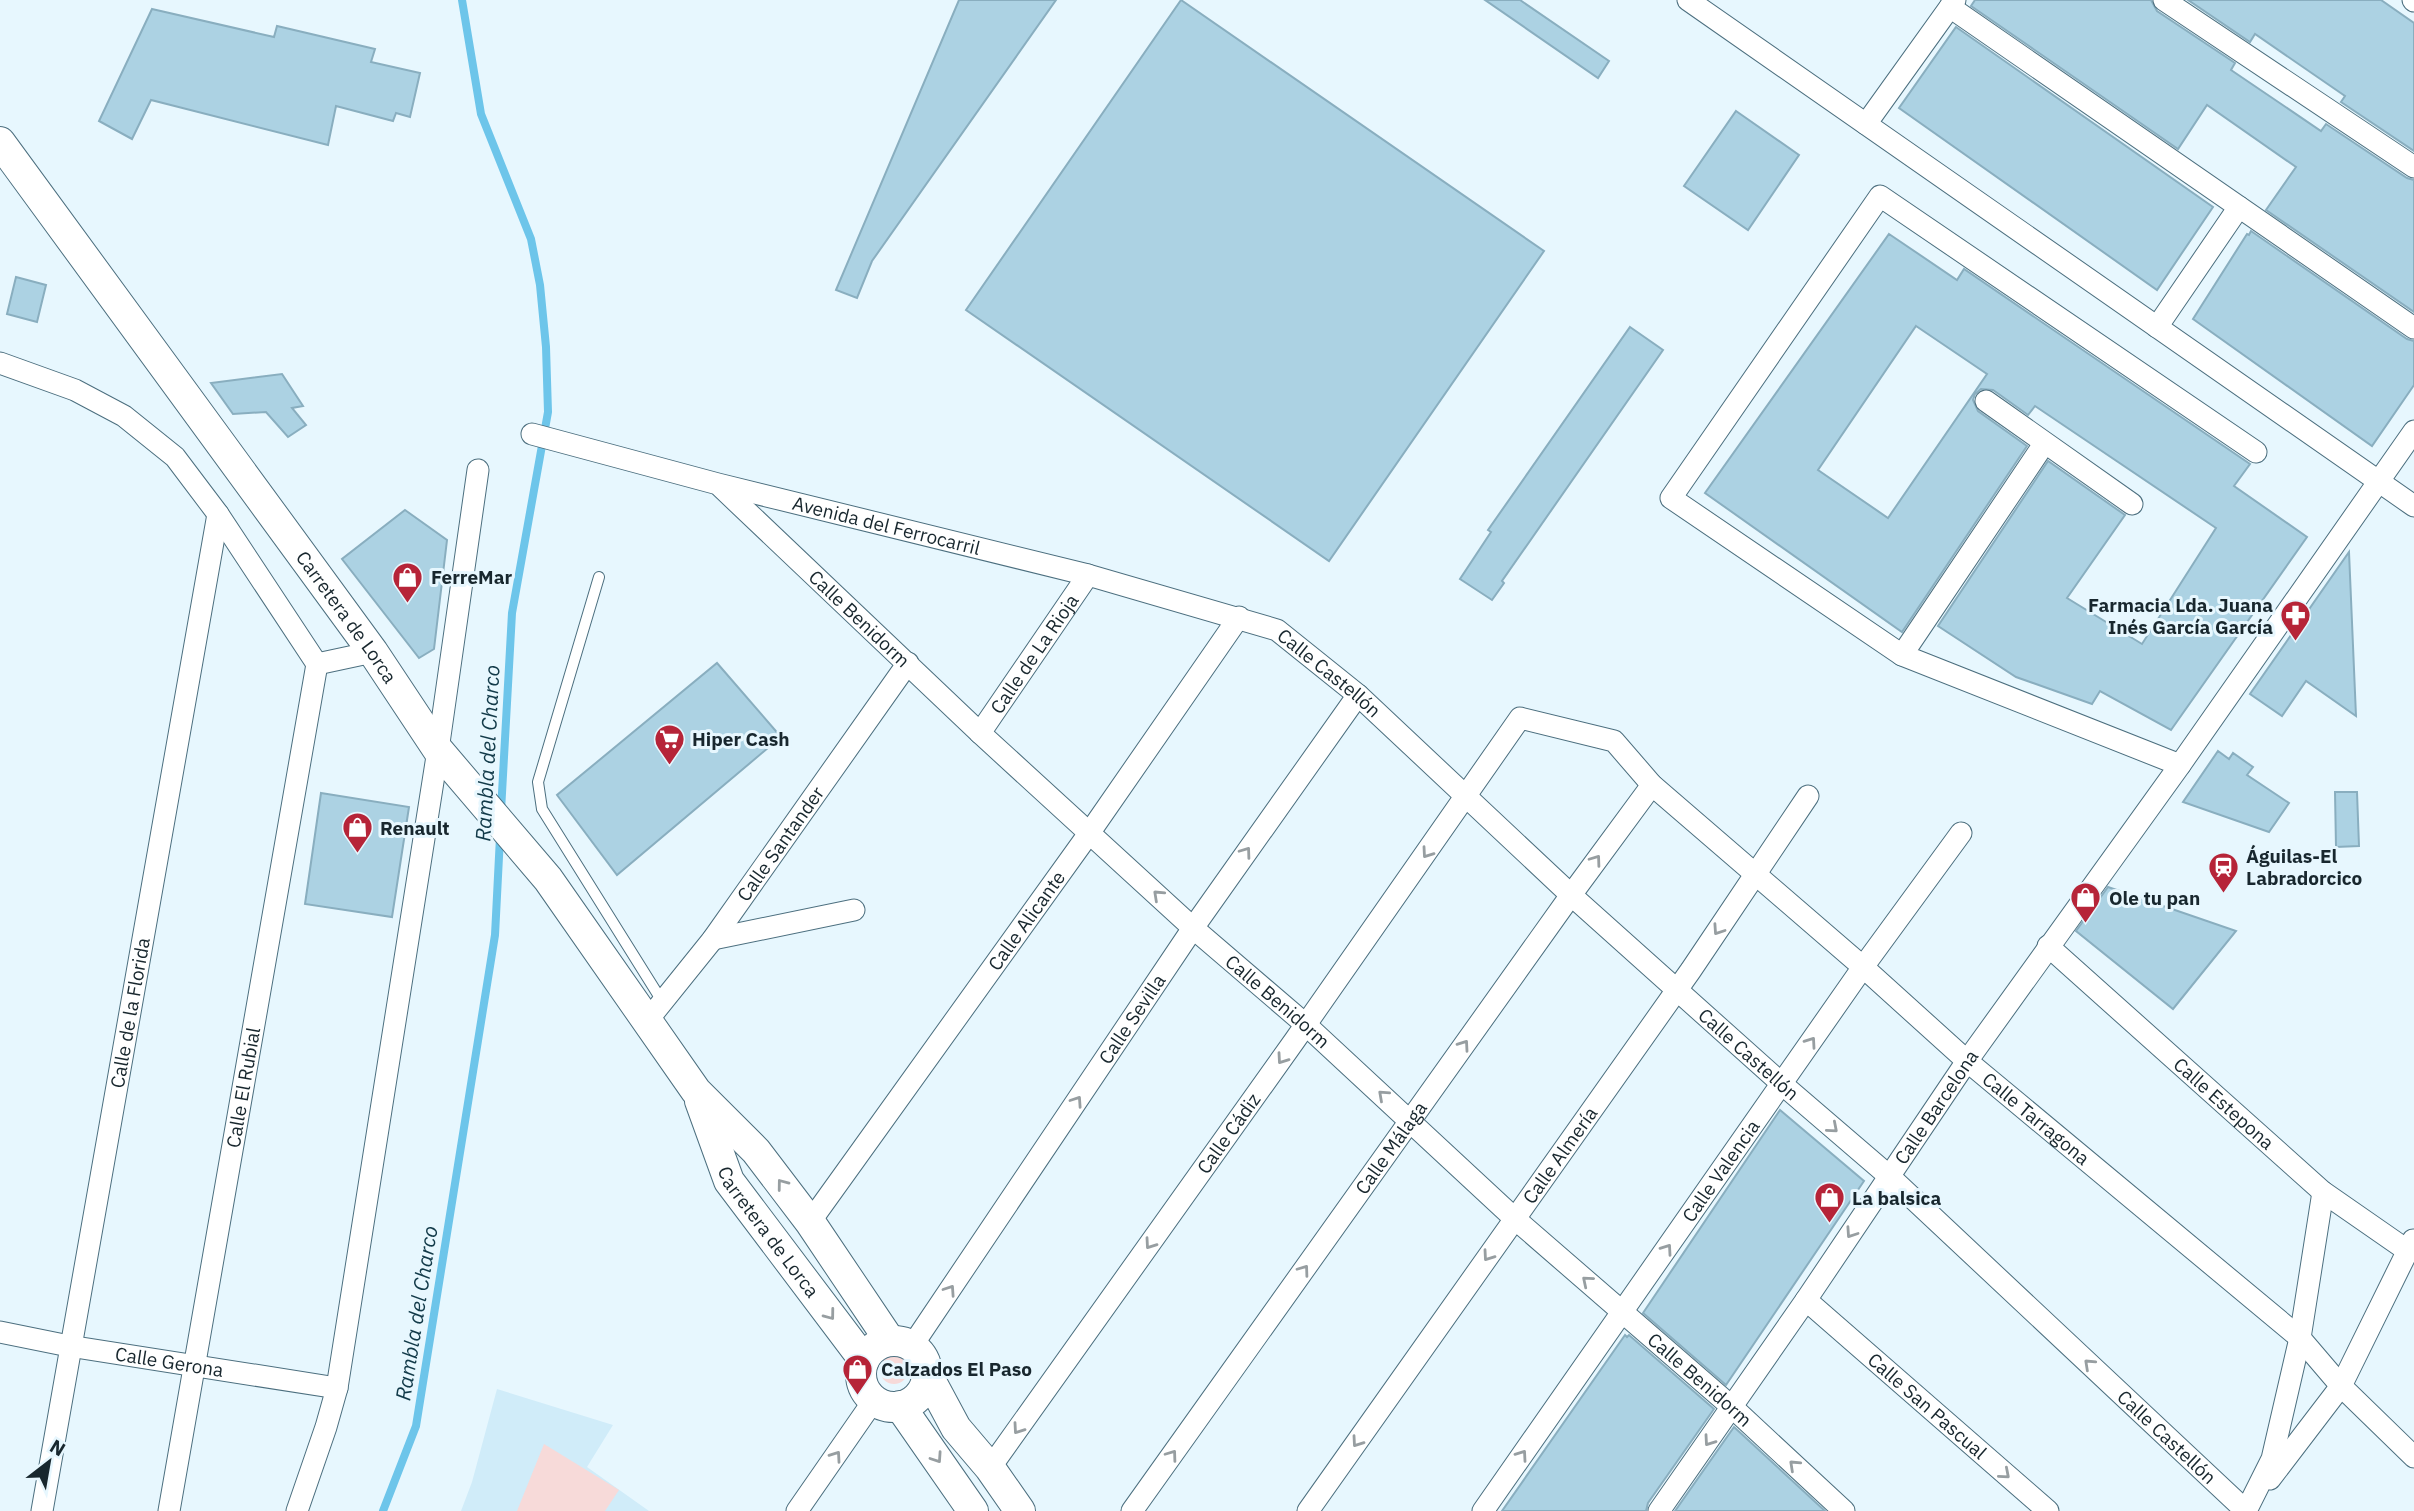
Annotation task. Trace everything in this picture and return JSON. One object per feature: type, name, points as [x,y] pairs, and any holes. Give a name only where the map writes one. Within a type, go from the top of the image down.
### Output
[{"type":"main road","name":"Carretera de Lorca","points":[[0,142],[373,652],[445,758],[655,1011],[696,1091],[729,1181],[864,1360]]},
{"type":"main road","name":"Carretera de Lorca","points":[[696,1091],[756,1151],[810,1222],[851,1286],[901,1344]]},
{"type":"main road","points":[[968,1508],[887,1403],[867,1393],[861,1378],[864,1360],[874,1347],[901,1344],[924,1360],[927,1374],[956,1428],[990,1468],[1020,1511]]},
{"type":"main road","points":[[887,1403],[913,1401],[922,1391],[927,1374]]},
{"type":"street","points":[[1688,0],[2414,506]]},
{"type":"street","points":[[2164,0],[2414,167]]},
{"type":"street","points":[[1866,124],[1953,3],[2414,328]]},
{"type":"street","points":[[2180,765],[1902,655],[1671,498],[1880,196],[2256,452]]},
{"type":"street","points":[[2157,327],[2239,207]]},
{"type":"street","points":[[0,363],[75,390],[124,416],[175,457],[218,514],[317,664],[373,652]]},
{"type":"street","points":[[1986,401],[2132,504]]},
{"type":"street","name":"Calle Barcelona","points":[[1659,1511],[1806,1300],[1966,1062],[2180,765],[2414,431]]},
{"type":"street","name":"Avenida del Ferrocarril","points":[[532,434],[718,484],[1088,575],[1239,617]]},
{"type":"street","points":[[1902,655],[2044,444]]},
{"type":"street","points":[[297,1511],[337,1388],[445,758],[478,470]]},
{"type":"street","name":"Calle Benidorm","points":[[718,484],[980,733],[1193,928],[1305,1024],[1411,1120],[1514,1219],[1732,1407],[1844,1511]]},
{"type":"street","name":"Calle de la Florida","points":[[42,1511],[218,514]]},
{"type":"street","name":"Calle de La Rioja","points":[[980,733],[1088,575]]},
{"type":"street","name":"Calle Castellón","points":[[1239,617],[1277,629],[1358,695],[1571,895],[1889,1176],[2246,1511]]},
{"type":"street","name":"Calle Alicante","points":[[810,1222],[1090,832],[1239,617]]},
{"type":"street","name":"Calle Santander","points":[[655,1011],[713,939],[908,663]]},
{"type":"street","name":"Calle El Rubial","points":[[169,1511],[317,664]]},
{"type":"street","name":"Calle Sevilla","points":[[901,1344],[1358,695]]},
{"type":"street","name":"Calle Tarragona","points":[[1466,797],[1520,718],[1614,741],[1652,785],[1863,967],[1966,1062],[2300,1338],[2341,1386],[2414,1457]]},
{"type":"street","name":"Calle Málaga","points":[[1132,1511],[1652,785]]},
{"type":"street","name":"Calle Almería","points":[[1308,1511],[1677,989],[1808,796]]},
{"type":"street","name":"Calle Cádiz","points":[[990,1468],[1466,797]]},
{"type":"street","name":"Calle Valencia","points":[[1483,1511],[1863,967],[1961,832]]},
{"type":"street","points":[[713,939],[854,910]]},
{"type":"street","name":"Calle Estepona","points":[[2048,946],[2323,1192],[2411,1245]]},
{"type":"street","points":[[2246,1511],[2272,1459],[2300,1338],[2323,1192]]},
{"type":"street","points":[[2246,1511],[2341,1386],[2411,1245]]},
{"type":"street","name":"Calle San Pascual","points":[[1806,1300],[2048,1511]]},
{"type":"street","name":"Calle Gerona","points":[[0,1332],[69,1346],[337,1388]]},
{"type":"street","points":[[797,1511],[887,1403]]},
{"type":"lane","points":[[598,577],[538,782],[542,809],[655,1011]]},
{"type":"shaded area","points":[[894,1356],[904,1360],[908,1370],[904,1380],[894,1384],[884,1380],[880,1370],[884,1360]]},
{"type":"shaded area","points":[[497,1389],[613,1425],[587,1467],[649,1511],[461,1511],[472,1482]]},
{"type":"shaded area","points":[[544,1444],[619,1490],[605,1511],[517,1511]]},
{"type":"building","points":[[959,0],[1056,0],[872,261],[857,298],[836,290]]},
{"type":"building","points":[[1181,0],[1544,251],[1329,561],[966,310]]},
{"type":"building","points":[[1485,0],[1520,0],[1609,61],[1598,78]]},
{"type":"building","points":[[1975,0],[2151,0],[2157,11],[2235,63],[2231,70],[2321,131],[2326,124],[2414,180],[2414,312],[2266,210],[2296,167],[2207,105],[2178,149],[1971,6]]},
{"type":"building","points":[[2188,0],[2381,0],[2414,23],[2414,151],[2341,102],[2345,96],[2255,34],[2250,42]]},
{"type":"building","points":[[152,9],[274,37],[277,26],[375,49],[371,62],[420,73],[410,117],[396,113],[393,121],[336,106],[328,145],[151,100],[132,139],[99,121]]},
{"type":"building","points":[[1956,27],[2213,207],[2157,290],[1899,108]]},
{"type":"building","points":[[1736,111],[1799,155],[1748,230],[1684,186]]},
{"type":"building","points":[[2251,231],[2407,339],[2414,341],[2414,385],[2372,446],[2193,319]]},
{"type":"building","points":[[1889,234],[1957,280],[1964,269],[2250,464],[2234,486],[2307,537],[2171,730],[2100,691],[2092,704],[2016,677],[1938,626],[2048,461],[2125,515],[2067,598],[2142,644],[2216,528],[2035,406],[2028,415],[1993,390],[1981,389],[1975,394],[1973,400],[1978,411],[2027,446],[1902,632],[1705,493]],"holes":[[[1916,326],[1987,374],[1888,518],[1818,470]]]},
{"type":"building","points":[[16,277],[46,285],[37,322],[7,314]]},
{"type":"building","points":[[1630,327],[1663,350],[1502,581],[1504,583],[1492,600],[1460,579],[1491,532],[1488,530]]},
{"type":"building","points":[[282,374],[303,406],[292,408],[306,425],[288,437],[266,412],[233,414],[211,383]]},
{"type":"building","name":"FerreMar","points":[[405,510],[447,540],[434,649],[419,658],[342,559]]},
{"type":"building","points":[[2349,552],[2356,716],[2306,681],[2282,716],[2250,694]]},
{"type":"building","name":"Hiper Cash","points":[[717,663],[781,737],[617,875],[557,795]]},
{"type":"building","points":[[2218,751],[2229,759],[2233,753],[2253,767],[2247,775],[2289,803],[2269,832],[2183,802]]},
{"type":"building","points":[[2335,792],[2357,792],[2359,846],[2336,847]]},
{"type":"building","name":"Renault","points":[[321,793],[409,807],[392,917],[305,904]]},
{"type":"building","points":[[2108,887],[2236,931],[2173,1009],[2076,931]]},
{"type":"building","points":[[1780,1110],[1864,1181],[1726,1385],[1643,1313]]},
{"type":"building","points":[[1625,1335],[1629,1335],[1714,1409],[1648,1503],[1646,1511],[1502,1511]]},
{"type":"building","points":[[1734,1427],[1825,1511],[1675,1511]]},
{"type":"waterway","name":"Rambla del Charco","points":[[462,0],[481,114],[531,239],[540,285],[546,347],[548,412],[512,613],[501,811]]},
{"type":"waterway","name":"Rambla del Charco","points":[[383,1511],[416,1426],[495,935],[500,837]]},
{"type":"place","name":"FerreMar","points":[[408,604]]},
{"type":"place","name":"Farmacia Lda. Juana Inés García García","points":[[2296,643]]},
{"type":"place","name":"Hiper Cash","points":[[669,766]]},
{"type":"place","name":"Renault","points":[[357,855]]},
{"type":"place","name":"Águilas-El Labradorcico","points":[[2223,894]]},
{"type":"place","name":"Ole tu pan","points":[[2086,925]]},
{"type":"place","name":"La balsica","points":[[1829,1225]]},
{"type":"place","name":"Calzados El Paso","points":[[858,1396]]}]
